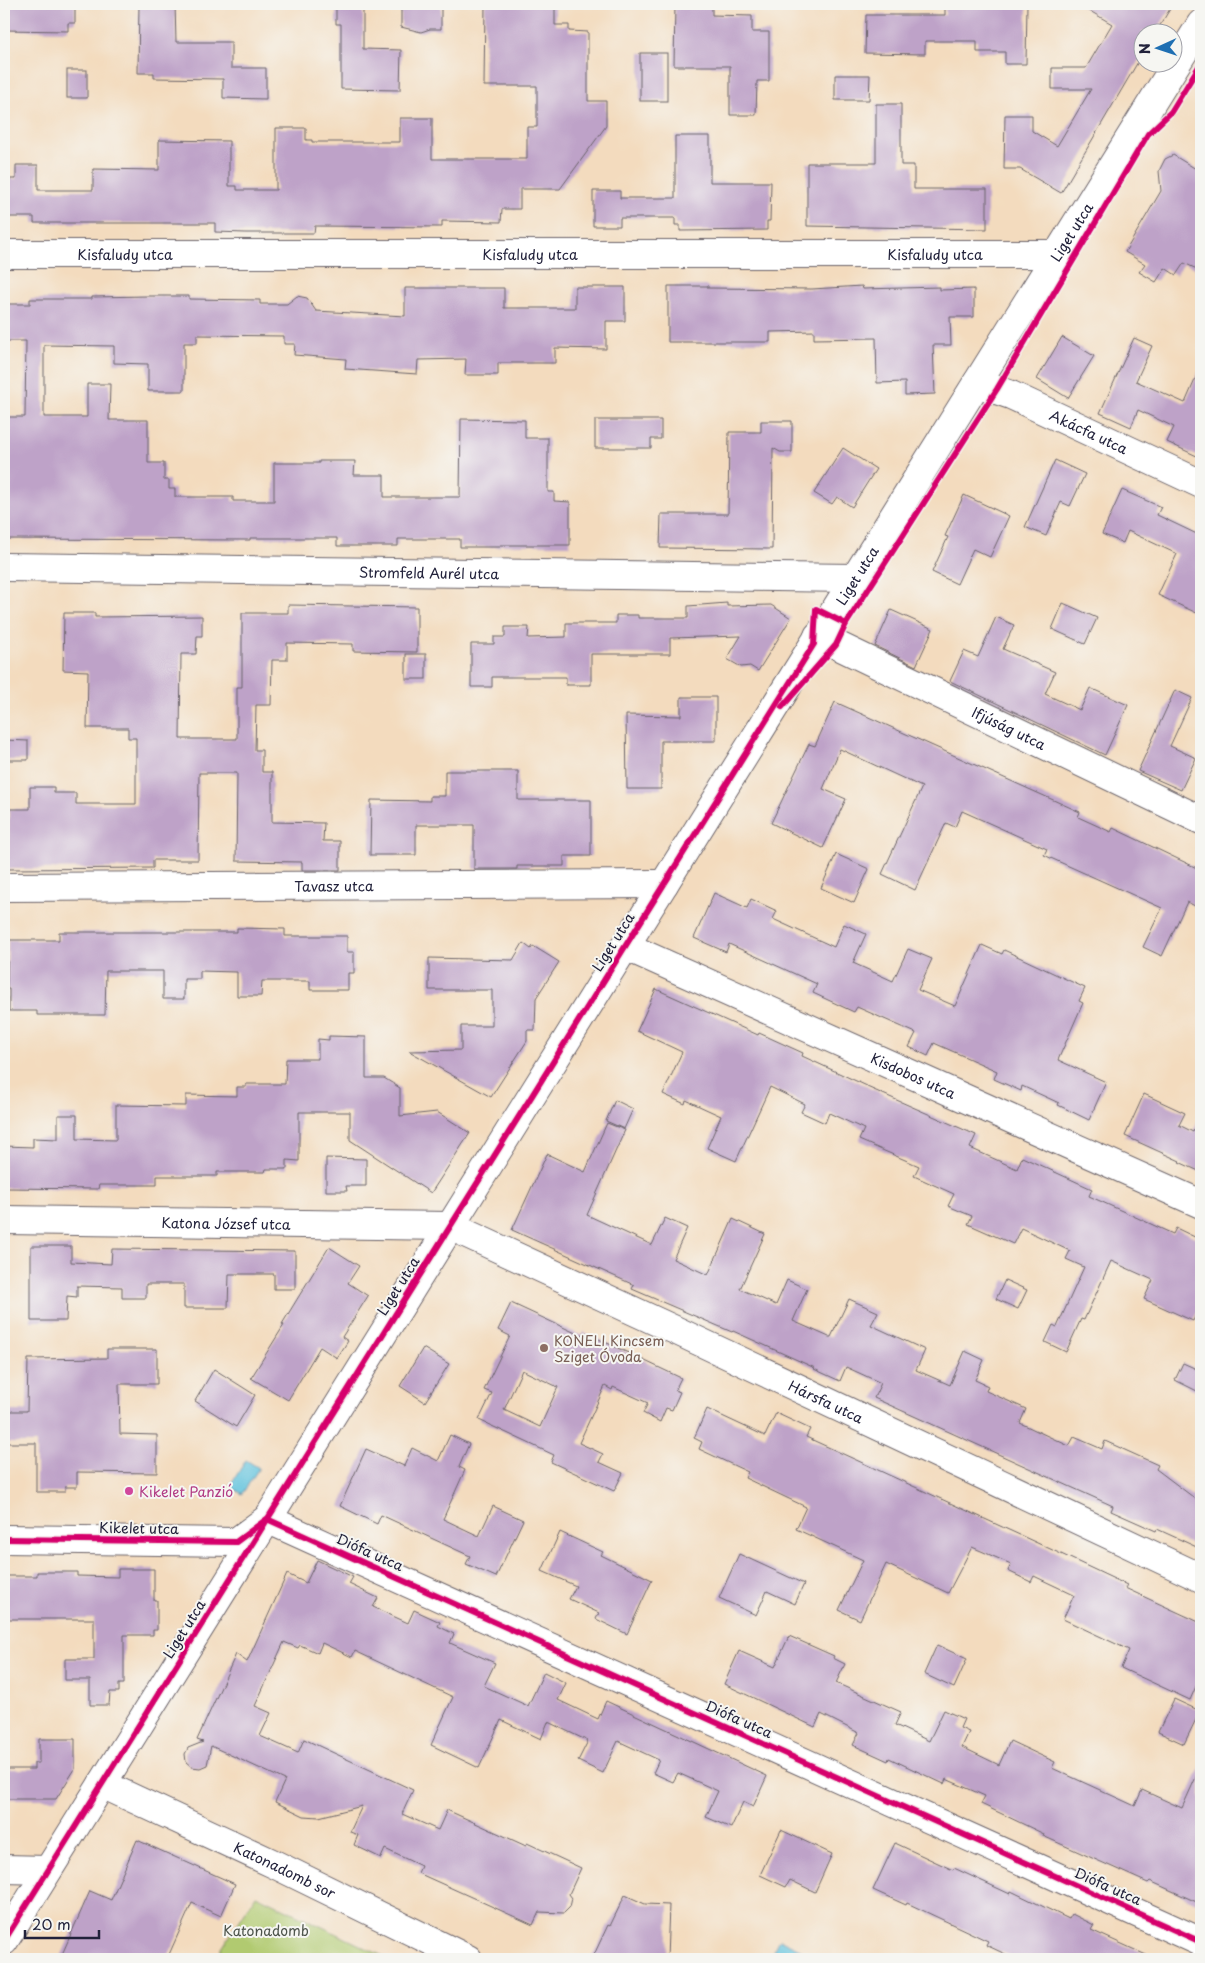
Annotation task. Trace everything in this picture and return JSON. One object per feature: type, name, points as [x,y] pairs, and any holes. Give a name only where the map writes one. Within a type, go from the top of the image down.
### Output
[{"type":"street","name":"Liget utca","points":[[4,1941],[1201,25]]},
{"type":"street","name":"Kisfaludy utca","points":[[4,254],[1057,254]]},
{"type":"street","name":"Akácfa utca","points":[[977,383],[1011,395],[1201,484]]},
{"type":"street","name":"Stromfeld Aurél utca","points":[[4,568],[855,578]]},
{"type":"street","name":"Ifjúság utca","points":[[818,636],[1201,820]]},
{"type":"street","name":"Tavasz utca","points":[[4,887],[664,884]]},
{"type":"street","name":"Kisdobos utca","points":[[625,946],[1201,1204]]},
{"type":"street","name":"Katona József utca","points":[[4,1220],[450,1226]]},
{"type":"street","name":"Hársfa utca","points":[[450,1226],[1201,1578]]},
{"type":"street","name":"Kikelet utca","points":[[4,1539],[236,1542],[267,1519]]},
{"type":"street","name":"Diófa utca","points":[[267,1519],[1201,1942]]},
{"type":"street","name":"Katonadomb sor","points":[[102,1784],[274,1864],[468,1959]]},
{"type":"street","points":[[4,1869],[48,1870]]},
{"type":"green space","name":"Katonadomb","points":[[256,1895],[389,1959],[215,1959]]},
{"type":"water","points":[[246,1460],[259,1468],[242,1494],[230,1486]]},
{"type":"water","points":[[779,1939],[802,1950],[798,1959],[791,1959],[773,1951]]},
{"type":"building","points":[[4,4],[75,4],[75,23],[68,23],[68,31],[4,30]]},
{"type":"building","points":[[139,4],[175,4],[176,42],[231,42],[231,68],[266,68],[266,99],[223,98],[223,79],[154,78],[154,73],[138,73]]},
{"type":"building","points":[[336,4],[363,4],[363,49],[401,50],[400,90],[341,89],[341,24],[336,24]]},
{"type":"building","points":[[401,4],[441,4],[441,29],[430,29],[421,32],[401,27]]},
{"type":"building","points":[[485,4],[555,4],[555,25],[569,25],[569,31],[588,32],[588,101],[606,101],[606,126],[560,189],[520,189],[520,209],[502,209],[501,222],[442,221],[442,227],[315,226],[314,233],[246,233],[215,232],[215,223],[34,223],[34,217],[4,217],[4,179],[16,179],[16,165],[38,165],[38,190],[93,190],[93,169],[159,170],[159,140],[229,141],[229,186],[237,186],[237,190],[276,190],[276,128],[306,128],[306,140],[312,140],[312,142],[400,142],[400,118],[432,118],[432,159],[527,159],[527,127],[537,127],[537,86],[484,86]]},
{"type":"building","points":[[675,4],[712,4],[712,15],[752,16],[752,32],[769,32],[769,81],[757,81],[756,115],[730,115],[730,66],[674,66]]},
{"type":"building","points":[[945,4],[1027,4],[1026,64],[1005,64],[1005,52],[977,52],[977,41],[925,41],[925,54],[865,53],[866,15],[945,15]]},
{"type":"building","points":[[1078,4],[1173,4],[1162,22],[1132,22],[1132,72],[1061,193],[1020,169],[1004,169],[1005,115],[1032,115],[1032,131],[1057,146],[1091,89],[1052,89],[1052,68],[1086,68],[1112,24]]},
{"type":"building","points":[[640,53],[667,53],[667,101],[640,101]]},
{"type":"building","points":[[67,70],[87,70],[87,98],[67,98]]},
{"type":"building","points":[[835,75],[870,75],[869,100],[835,100]]},
{"type":"building","points":[[876,104],[901,104],[901,165],[914,165],[914,189],[987,189],[987,229],[807,226],[807,163],[876,163]]},
{"type":"building","points":[[675,136],[710,136],[710,182],[771,182],[770,221],[767,221],[767,230],[680,231],[680,225],[675,225],[675,218],[620,218],[620,226],[593,226],[593,191],[620,191],[620,198],[675,198]]},
{"type":"building","points":[[1173,155],[1201,172],[1201,271],[1184,263],[1176,275],[1165,268],[1156,282],[1139,272],[1145,264],[1125,252],[1161,191],[1159,171],[1165,159]]},
{"type":"building","points":[[668,286],[812,289],[862,286],[863,289],[940,287],[940,290],[974,289],[974,317],[950,317],[951,345],[933,345],[935,394],[905,395],[905,382],[877,383],[876,338],[814,339],[814,331],[770,332],[770,342],[668,342]]},
{"type":"building","points":[[575,287],[625,287],[625,321],[606,321],[606,349],[555,348],[555,363],[498,363],[498,375],[465,375],[466,359],[418,360],[417,374],[345,369],[346,359],[294,355],[295,344],[284,344],[284,336],[197,335],[197,343],[184,343],[184,391],[148,391],[148,364],[114,363],[114,346],[44,345],[44,417],[87,417],[87,384],[110,384],[109,420],[148,420],[148,463],[164,463],[164,480],[169,480],[169,489],[175,489],[175,497],[233,497],[233,501],[274,501],[274,463],[355,461],[354,475],[384,475],[384,497],[460,497],[461,419],[525,420],[525,438],[548,438],[548,492],[554,492],[554,501],[570,502],[570,545],[460,547],[460,539],[398,539],[398,546],[337,546],[337,538],[250,538],[250,540],[4,539],[4,417],[25,417],[26,341],[4,341],[4,304],[30,304],[30,299],[189,296],[189,299],[260,300],[260,304],[287,304],[297,296],[307,298],[316,311],[405,316],[405,288],[504,288],[504,308],[575,308]]},
{"type":"building","points":[[1062,337],[1094,356],[1068,398],[1037,379]]},
{"type":"building","points":[[1134,338],[1152,346],[1136,381],[1185,403],[1201,366],[1201,458],[1167,442],[1174,427],[1138,410],[1131,427],[1100,413]]},
{"type":"building","points":[[595,420],[661,420],[661,439],[651,439],[651,448],[595,448]]},
{"type":"building","points":[[761,421],[792,421],[792,452],[780,452],[773,448],[772,549],[660,548],[661,514],[728,514],[729,432],[761,432]]},
{"type":"building","points":[[843,448],[876,469],[852,507],[837,497],[832,504],[814,493]]},
{"type":"building","points":[[1055,460],[1085,474],[1070,506],[1061,502],[1046,536],[1025,527]]},
{"type":"building","points":[[1122,490],[1161,507],[1157,515],[1201,536],[1201,615],[1158,595],[1177,554],[1128,531],[1123,543],[1102,534]]},
{"type":"building","points":[[964,495],[1009,516],[990,557],[973,549],[957,584],[932,572],[948,537],[945,536]]},
{"type":"building","points":[[727,603],[727,606],[771,605],[791,618],[758,671],[750,666],[741,667],[727,659],[741,636],[670,638],[670,654],[591,654],[591,685],[566,685],[566,677],[492,677],[492,687],[471,687],[471,644],[494,644],[494,637],[505,637],[505,627],[529,627],[528,638],[566,637],[566,623],[616,623],[616,615],[638,615],[638,618],[688,618],[688,606]]},
{"type":"building","points":[[1063,603],[1097,618],[1085,644],[1052,629]]},
{"type":"building","points":[[288,605],[417,607],[417,652],[353,651],[353,644],[287,643],[287,660],[272,660],[271,705],[256,705],[255,750],[262,750],[262,772],[272,772],[272,822],[324,823],[323,841],[340,841],[340,870],[302,870],[302,862],[236,861],[237,773],[199,773],[198,860],[153,860],[153,868],[8,869],[9,809],[30,809],[30,787],[54,787],[54,793],[76,793],[76,804],[136,804],[136,738],[128,738],[128,728],[87,728],[88,671],[63,670],[64,613],[95,613],[95,617],[202,616],[202,636],[197,636],[196,654],[181,654],[180,739],[237,739],[237,687],[242,687],[242,613],[288,613]]},
{"type":"building","points":[[891,610],[933,629],[916,666],[875,646]]},
{"type":"building","points":[[996,617],[1014,625],[1003,649],[1055,672],[1045,694],[1080,710],[1090,688],[1128,705],[1105,755],[950,681],[964,651],[978,657]]},
{"type":"building","points":[[406,654],[426,654],[426,679],[406,679]]},
{"type":"building","points":[[1175,690],[1192,698],[1170,746],[1196,758],[1181,790],[1138,771]]},
{"type":"building","points":[[681,697],[716,697],[716,741],[661,741],[661,789],[627,789],[626,715],[681,716]]},
{"type":"building","points":[[835,702],[1080,812],[1078,817],[1111,832],[1113,828],[1201,870],[1201,909],[1187,902],[1162,956],[1143,947],[1162,908],[1044,855],[1047,849],[962,811],[955,827],[946,823],[915,890],[882,874],[922,787],[840,749],[823,789],[846,799],[823,848],[771,823],[809,744],[815,746]]},
{"type":"building","points":[[4,740],[28,741],[28,760],[4,760]]},
{"type":"building","points":[[445,771],[518,771],[518,800],[591,800],[591,856],[564,856],[564,866],[517,866],[517,869],[474,869],[474,825],[416,825],[416,855],[370,855],[371,800],[430,801],[430,796],[445,796]]},
{"type":"building","points":[[836,854],[869,869],[854,903],[821,888]]},
{"type":"building","points":[[714,893],[747,908],[751,899],[777,911],[773,919],[834,947],[844,924],[866,934],[853,963],[893,981],[908,949],[932,959],[918,990],[955,1006],[982,945],[1002,954],[1004,950],[1085,988],[1079,1001],[1083,1003],[1058,1060],[1106,1082],[1089,1120],[1058,1105],[1059,1103],[1022,1086],[1021,1091],[994,1079],[997,1071],[934,1043],[928,1056],[909,1047],[916,1033],[857,1007],[854,1012],[813,993],[817,984],[729,944],[726,952],[694,938]]},
{"type":"building","points":[[237,928],[285,929],[285,936],[347,936],[347,952],[354,952],[354,973],[348,973],[348,990],[310,990],[310,981],[262,981],[261,996],[237,996],[237,972],[200,971],[200,979],[184,979],[184,999],[163,999],[163,971],[106,971],[105,1015],[37,1015],[37,1011],[9,1011],[9,989],[7,989],[8,940],[59,940],[59,932],[237,932]]},
{"type":"building","points":[[523,943],[531,949],[533,946],[559,962],[536,998],[535,1030],[527,1030],[527,1041],[491,1097],[409,1051],[461,1050],[461,1026],[492,1026],[492,990],[429,990],[429,958],[513,960]]},
{"type":"building","points":[[656,989],[803,1053],[802,1056],[867,1087],[976,1135],[970,1148],[1017,1169],[1022,1157],[1092,1189],[1089,1196],[1173,1234],[1176,1228],[1201,1240],[1201,1304],[1193,1321],[1144,1299],[1153,1280],[1111,1261],[1084,1320],[1081,1319],[1066,1352],[1045,1342],[1053,1325],[1057,1327],[1084,1267],[1066,1259],[1070,1251],[1021,1228],[1013,1244],[968,1224],[972,1216],[948,1206],[954,1194],[914,1176],[919,1166],[859,1140],[864,1129],[829,1113],[825,1123],[801,1112],[805,1104],[770,1087],[736,1161],[707,1148],[721,1116],[686,1100],[685,1104],[663,1094],[682,1052],[637,1031]]},
{"type":"building","points":[[329,1036],[366,1037],[366,1078],[384,1078],[400,1088],[400,1116],[437,1112],[470,1133],[431,1193],[350,1140],[350,1112],[299,1112],[299,1161],[287,1160],[287,1169],[266,1169],[265,1172],[217,1172],[217,1176],[157,1176],[157,1185],[99,1185],[98,1189],[4,1188],[4,1146],[33,1147],[33,1138],[58,1139],[58,1115],[77,1115],[77,1139],[116,1140],[116,1105],[186,1106],[186,1095],[237,1096],[237,1087],[246,1087],[246,1084],[285,1084],[286,1059],[318,1059],[318,1039],[329,1040]]},
{"type":"building","points":[[1144,1094],[1185,1113],[1179,1125],[1193,1132],[1201,1113],[1201,1172],[1125,1136]]},
{"type":"building","points":[[615,1100],[633,1109],[624,1129],[606,1121]]},
{"type":"building","points":[[607,1123],[625,1130],[587,1215],[652,1245],[665,1218],[687,1228],[673,1259],[708,1275],[733,1219],[765,1234],[740,1289],[776,1305],[787,1280],[807,1289],[793,1321],[829,1337],[831,1337],[849,1299],[878,1312],[871,1325],[925,1350],[916,1370],[950,1385],[965,1351],[984,1360],[975,1380],[988,1386],[986,1391],[1026,1409],[1020,1423],[1069,1446],[1074,1437],[1102,1449],[1105,1441],[1158,1465],[1156,1469],[1201,1503],[1201,1549],[1111,1511],[1113,1506],[874,1398],[881,1383],[846,1367],[840,1381],[733,1331],[632,1289],[634,1285],[512,1230],[547,1154],[585,1172]]},
{"type":"building","points":[[326,1158],[366,1159],[366,1186],[346,1186],[347,1191],[326,1191]]},
{"type":"building","points":[[31,1246],[71,1246],[71,1262],[111,1264],[112,1249],[295,1251],[295,1289],[274,1289],[274,1274],[229,1274],[228,1308],[184,1308],[184,1284],[146,1284],[146,1298],[122,1298],[122,1287],[77,1286],[77,1297],[67,1296],[66,1321],[31,1321]]},
{"type":"building","points":[[329,1247],[359,1266],[348,1283],[368,1296],[342,1337],[348,1341],[337,1358],[320,1347],[288,1400],[251,1378]]},
{"type":"building","points":[[1005,1280],[1027,1290],[1018,1309],[996,1299]]},
{"type":"building","points":[[511,1303],[582,1336],[584,1332],[681,1378],[675,1390],[680,1392],[672,1410],[666,1408],[660,1422],[643,1413],[648,1403],[613,1387],[612,1390],[605,1386],[579,1443],[603,1454],[599,1462],[623,1473],[614,1491],[551,1462],[554,1455],[479,1420],[492,1393],[484,1390],[510,1336],[498,1330]],"holes":[[[522,1370],[558,1387],[540,1427],[504,1410]]]},
{"type":"building","points":[[423,1348],[449,1364],[425,1402],[400,1386]]},
{"type":"building","points":[[107,1349],[157,1349],[157,1384],[119,1384],[120,1434],[157,1435],[157,1473],[77,1472],[77,1487],[65,1487],[65,1492],[36,1492],[36,1443],[4,1443],[4,1411],[27,1411],[28,1359],[107,1358]]},
{"type":"building","points":[[1183,1363],[1201,1371],[1201,1393],[1175,1380]]},
{"type":"building","points":[[214,1369],[255,1395],[236,1427],[195,1401]]},
{"type":"building","points":[[707,1409],[765,1436],[776,1413],[810,1429],[806,1437],[1127,1585],[1125,1588],[1201,1623],[1201,1675],[1190,1700],[1121,1668],[1129,1650],[1063,1619],[1074,1595],[1034,1576],[1031,1582],[1008,1571],[1011,1564],[972,1547],[948,1593],[886,1564],[860,1620],[839,1610],[863,1560],[796,1529],[806,1507],[745,1478],[748,1472],[699,1449],[702,1442],[694,1438]]},
{"type":"building","points":[[450,1435],[469,1444],[459,1467],[465,1470],[443,1519],[479,1536],[493,1506],[523,1520],[496,1577],[466,1564],[470,1556],[381,1515],[377,1524],[340,1506],[366,1449],[404,1466],[412,1448],[438,1461]]},
{"type":"building","points":[[560,1532],[603,1552],[601,1555],[652,1580],[627,1634],[596,1619],[599,1613],[569,1599],[576,1586],[542,1571]]},
{"type":"building","points":[[739,1554],[804,1584],[795,1604],[767,1591],[756,1615],[719,1598]]},
{"type":"building","points":[[317,1560],[353,1577],[349,1584],[378,1598],[373,1607],[408,1623],[414,1610],[440,1622],[438,1626],[454,1634],[450,1643],[495,1663],[484,1686],[528,1706],[544,1672],[566,1683],[558,1700],[598,1719],[606,1701],[767,1776],[753,1807],[743,1802],[731,1828],[706,1817],[718,1791],[678,1773],[673,1782],[653,1773],[659,1760],[618,1741],[603,1773],[578,1761],[588,1741],[548,1722],[541,1739],[501,1720],[479,1768],[431,1745],[453,1697],[355,1651],[352,1657],[322,1643],[318,1653],[300,1645],[298,1648],[284,1642],[255,1706],[271,1713],[260,1736],[298,1753],[304,1739],[413,1790],[402,1814],[438,1830],[447,1810],[526,1846],[527,1843],[581,1868],[569,1894],[572,1898],[570,1907],[564,1913],[539,1912],[533,1925],[418,1873],[421,1866],[385,1849],[381,1858],[354,1845],[358,1835],[350,1832],[362,1806],[319,1817],[304,1816],[275,1802],[285,1780],[211,1746],[207,1765],[200,1768],[192,1767],[186,1762],[185,1754],[188,1748],[203,1742],[197,1740],[236,1654],[247,1662],[287,1574],[306,1583]]},
{"type":"building","points":[[118,1569],[154,1569],[154,1600],[157,1600],[157,1630],[153,1630],[153,1635],[124,1635],[124,1684],[119,1684],[119,1692],[110,1692],[109,1705],[90,1705],[90,1680],[65,1680],[65,1659],[94,1659],[94,1619],[4,1619],[4,1576],[37,1576],[37,1572],[77,1572],[77,1576],[118,1577]]},
{"type":"building","points":[[789,1636],[834,1656],[833,1658],[845,1664],[836,1683],[901,1712],[895,1725],[929,1741],[944,1710],[964,1719],[960,1728],[969,1732],[962,1747],[999,1765],[1010,1741],[1055,1762],[1052,1768],[1135,1806],[1142,1790],[1182,1808],[1201,1766],[1201,1904],[1150,1881],[1148,1883],[1043,1836],[1044,1834],[981,1804],[985,1796],[946,1779],[944,1784],[889,1758],[888,1761],[853,1745],[859,1733],[821,1714],[815,1727],[724,1684],[739,1651],[775,1667]]},
{"type":"building","points":[[937,1645],[967,1659],[954,1688],[924,1674]]},
{"type":"building","points":[[1174,1699],[1200,1711],[1184,1744],[1158,1732]]},
{"type":"building","points":[[39,1739],[75,1739],[75,1769],[56,1799],[4,1799],[4,1769],[34,1769],[34,1763],[39,1763]]},
{"type":"building","points":[[781,1830],[832,1854],[815,1892],[790,1880],[786,1887],[760,1875]]},
{"type":"building","points":[[137,1840],[235,1884],[221,1916],[192,1903],[167,1959],[60,1959],[90,1891],[111,1900]]},
{"type":"building","points":[[895,1843],[1010,1894],[1011,1891],[1069,1919],[1072,1914],[1094,1925],[1091,1930],[1155,1959],[1016,1959],[986,1945],[988,1941],[907,1903],[906,1905],[873,1890]]},
{"type":"building","points":[[625,1895],[645,1904],[669,1905],[667,1959],[592,1959]]},
{"type":"cycle path","points":[[782,707],[836,645],[846,624],[997,389],[1148,134],[1171,112],[1201,63]]},
{"type":"cycle path","points":[[4,1941],[814,644],[816,609],[846,624]]},
{"type":"cycle path","points":[[4,1539],[236,1542],[267,1519],[1201,1942]]},
{"type":"place","name":"KONELI Kincsem Sziget Óvoda","points":[[544,1348]]},
{"type":"place","name":"Kikelet Panzió","points":[[129,1491]]}]
